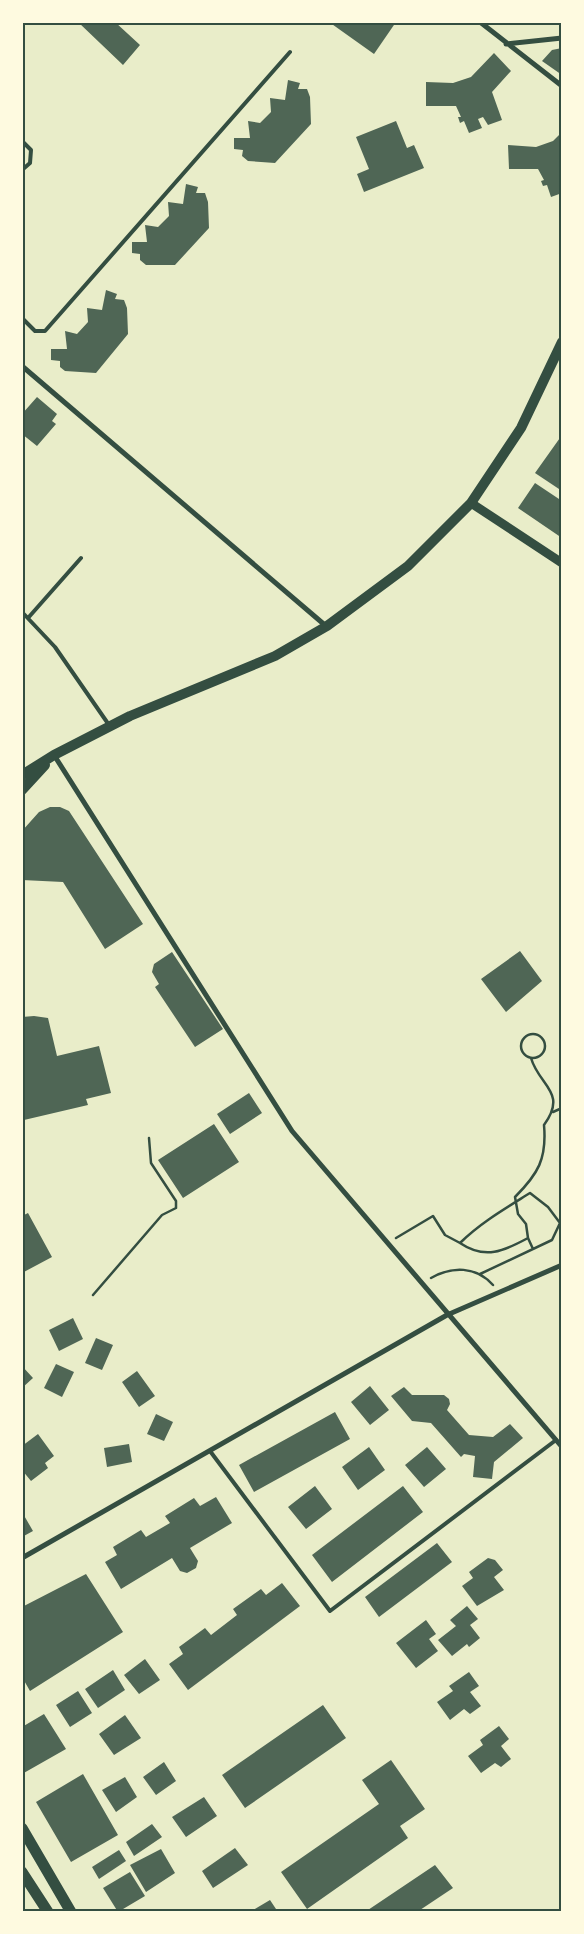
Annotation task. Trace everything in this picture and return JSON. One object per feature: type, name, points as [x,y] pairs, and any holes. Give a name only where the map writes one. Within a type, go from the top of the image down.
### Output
[{"type":"main road","points":[[22,775],[54,755],[109,726],[275,656],[327,626],[408,566],[471,503],[521,428],[562,342]]},
{"type":"main road","points":[[22,790],[54,755]]},
{"type":"main road","points":[[22,1828],[71,1912]]},
{"type":"main road","points":[[22,1872],[48,1912]]},
{"type":"street","points":[[480,22],[562,86]]},
{"type":"street","points":[[506,44],[562,38]]},
{"type":"street","points":[[22,366],[327,626]]},
{"type":"street","points":[[471,503],[562,563]]},
{"type":"street","points":[[54,755],[292,1131],[562,1447]]},
{"type":"street","points":[[22,1558],[448,1315],[562,1265]]},
{"type":"lane","points":[[22,318],[35,331],[45,331],[290,52]]},
{"type":"lane","points":[[22,141],[31,150],[30,163],[22,170]]},
{"type":"lane","points":[[28,618],[81,558]]},
{"type":"lane","points":[[22,612],[55,647],[109,726]]},
{"type":"lane","points":[[210,1451],[330,1611],[556,1440]]},
{"type":"path","points":[[531,1058],[539,1056],[544,1050],[544,1042],[535,1035],[525,1038],[521,1044],[524,1054],[531,1058],[533,1065],[553,1095],[552,1112],[544,1125],[545,1143],[542,1160],[533,1178],[515,1197],[518,1214],[526,1224],[528,1238],[533,1249]]},
{"type":"path","points":[[552,1112],[562,1108]]},
{"type":"path","points":[[93,1295],[162,1216],[176,1208],[176,1201],[151,1164],[149,1138]]},
{"type":"path","points":[[460,1243],[478,1225],[495,1217],[530,1193],[548,1207],[560,1223],[552,1240],[480,1274]]},
{"type":"path","points":[[387,1243],[433,1216],[446,1235],[475,1251],[493,1254],[528,1238]]},
{"type":"path","points":[[421,1284],[444,1271],[461,1269],[480,1274],[492,1283],[499,1292]]},
{"type":"building","points":[[78,22],[115,22],[140,45],[123,65]]},
{"type":"building","points":[[329,22],[396,22],[374,54]]},
{"type":"building","points":[[562,48],[562,75],[542,61],[552,50]]},
{"type":"building","points":[[494,53],[511,71],[492,92],[502,120],[488,125],[483,117],[478,119],[482,128],[469,133],[464,121],[460,123],[458,117],[461,117],[456,106],[426,106],[426,82],[453,83],[471,77]]},
{"type":"building","points":[[288,80],[300,83],[298,89],[307,89],[310,97],[311,124],[275,163],[248,161],[242,156],[243,150],[234,149],[234,138],[250,138],[248,121],[260,123],[271,112],[270,98],[285,100]]},
{"type":"building","points":[[396,121],[407,148],[414,145],[424,168],[364,192],[357,174],[369,169],[356,137]]},
{"type":"building","points":[[562,132],[562,193],[551,197],[547,185],[543,186],[541,181],[544,180],[538,169],[509,169],[508,145],[536,147],[553,141]]},
{"type":"building","points":[[186,184],[198,187],[196,193],[205,193],[208,202],[209,228],[175,265],[146,265],[140,260],[140,254],[132,253],[132,242],[147,242],[145,225],[158,227],[169,216],[168,202],[183,204]]},
{"type":"building","points":[[106,290],[117,294],[115,299],[124,300],[127,308],[128,334],[96,373],[65,371],[60,367],[60,361],[51,360],[51,349],[67,349],[65,331],[77,334],[88,322],[87,308],[102,310]]},
{"type":"building","points":[[37,397],[57,414],[52,421],[56,424],[37,446],[22,434],[22,414]]},
{"type":"building","points":[[562,435],[562,491],[535,473]]},
{"type":"building","points":[[535,483],[562,501],[562,538],[518,508]]},
{"type":"building","points":[[50,807],[60,807],[69,811],[143,924],[105,949],[63,882],[22,880],[22,831],[39,812]]},
{"type":"building","points":[[520,951],[542,981],[506,1012],[481,979]]},
{"type":"building","points":[[172,952],[223,1029],[195,1047],[155,987],[159,984],[152,972],[154,964]]},
{"type":"building","points":[[22,1017],[48,1018],[57,1056],[99,1046],[111,1093],[86,1099],[88,1105],[24,1120]]},
{"type":"building","points":[[249,1093],[262,1113],[230,1134],[217,1114]]},
{"type":"building","points":[[214,1124],[239,1162],[183,1198],[158,1160]]},
{"type":"building","points":[[28,1213],[52,1257],[22,1273],[22,1216]]},
{"type":"building","points":[[73,1318],[83,1339],[59,1351],[49,1330]]},
{"type":"building","points":[[96,1338],[113,1345],[102,1370],[85,1363]]},
{"type":"building","points":[[56,1364],[74,1372],[62,1397],[44,1388]]},
{"type":"building","points":[[22,1366],[33,1378],[22,1388]]},
{"type":"building","points":[[137,1371],[155,1396],[139,1407],[122,1382]]},
{"type":"building","points":[[370,1386],[389,1410],[370,1425],[351,1402]]},
{"type":"building","points":[[404,1387],[412,1395],[444,1395],[449,1399],[450,1404],[447,1410],[469,1435],[493,1437],[510,1424],[523,1438],[494,1462],[492,1479],[473,1477],[475,1456],[464,1454],[461,1457],[431,1423],[412,1421],[391,1396]]},
{"type":"building","points":[[335,1412],[350,1439],[254,1492],[239,1465]]},
{"type":"building","points":[[156,1414],[173,1422],[164,1441],[147,1434]]},
{"type":"building","points":[[38,1434],[54,1456],[45,1463],[48,1468],[31,1481],[22,1470],[22,1446]]},
{"type":"building","points":[[129,1444],[132,1462],[107,1467],[104,1448]]},
{"type":"building","points":[[369,1447],[385,1470],[358,1490],[342,1467]]},
{"type":"building","points":[[427,1447],[446,1469],[424,1487],[405,1465]]},
{"type":"building","points":[[315,1486],[332,1509],[306,1529],[288,1507]]},
{"type":"building","points":[[403,1486],[423,1512],[332,1582],[312,1555]]},
{"type":"building","points":[[216,1497],[232,1523],[190,1548],[198,1561],[196,1568],[187,1573],[180,1571],[172,1558],[121,1589],[105,1562],[117,1555],[113,1547],[141,1530],[146,1537],[170,1523],[165,1516],[194,1498],[200,1506]]},
{"type":"building","points":[[22,1512],[33,1531],[22,1537]]},
{"type":"building","points":[[437,1543],[452,1562],[379,1617],[365,1597]]},
{"type":"building","points":[[488,1558],[495,1560],[503,1570],[494,1577],[504,1590],[477,1606],[462,1586],[473,1578],[469,1572]]},
{"type":"building","points":[[86,1574],[123,1632],[30,1691],[22,1677],[22,1607]]},
{"type":"building","points":[[282,1583],[300,1606],[188,1690],[169,1664],[183,1654],[179,1647],[205,1628],[211,1635],[237,1615],[233,1609],[261,1589],[266,1595]]},
{"type":"building","points":[[467,1606],[478,1619],[470,1625],[480,1638],[469,1647],[467,1644],[452,1656],[438,1640],[456,1626],[450,1620]]},
{"type":"building","points":[[426,1620],[436,1634],[429,1639],[438,1651],[416,1668],[396,1643]]},
{"type":"building","points":[[145,1659],[160,1680],[139,1694],[124,1675]]},
{"type":"building","points":[[113,1670],[125,1690],[98,1708],[85,1689]]},
{"type":"building","points":[[469,1672],[479,1686],[470,1692],[481,1706],[470,1714],[464,1709],[450,1720],[437,1702],[453,1691],[449,1686]]},
{"type":"building","points":[[78,1691],[92,1713],[70,1727],[56,1705]]},
{"type":"building","points":[[323,1705],[346,1738],[245,1808],[222,1775]]},
{"type":"building","points":[[44,1714],[66,1749],[22,1774],[22,1727]]},
{"type":"building","points":[[125,1715],[141,1738],[114,1755],[99,1734]]},
{"type":"building","points":[[499,1726],[509,1739],[501,1746],[511,1759],[501,1767],[495,1763],[481,1773],[468,1756],[483,1745],[480,1740]]},
{"type":"building","points":[[391,1760],[425,1809],[400,1826],[408,1838],[307,1909],[281,1872],[379,1804],[362,1780]]},
{"type":"building","points":[[164,1762],[176,1781],[156,1795],[143,1777]]},
{"type":"building","points":[[83,1774],[118,1835],[71,1862],[36,1802]]},
{"type":"building","points":[[125,1777],[137,1797],[116,1812],[102,1790]]},
{"type":"building","points":[[204,1797],[217,1816],[186,1837],[172,1817]]},
{"type":"building","points":[[152,1824],[162,1837],[134,1856],[126,1842]]},
{"type":"building","points":[[235,1848],[248,1865],[213,1888],[202,1871]]},
{"type":"building","points":[[161,1849],[175,1873],[146,1892],[130,1865]]},
{"type":"building","points":[[119,1850],[126,1861],[99,1879],[92,1867]]},
{"type":"building","points":[[435,1865],[453,1888],[417,1912],[365,1912]]},
{"type":"building","points":[[130,1872],[145,1896],[118,1912],[103,1888]]},
{"type":"building","points":[[270,1900],[278,1912],[250,1912]]}]
